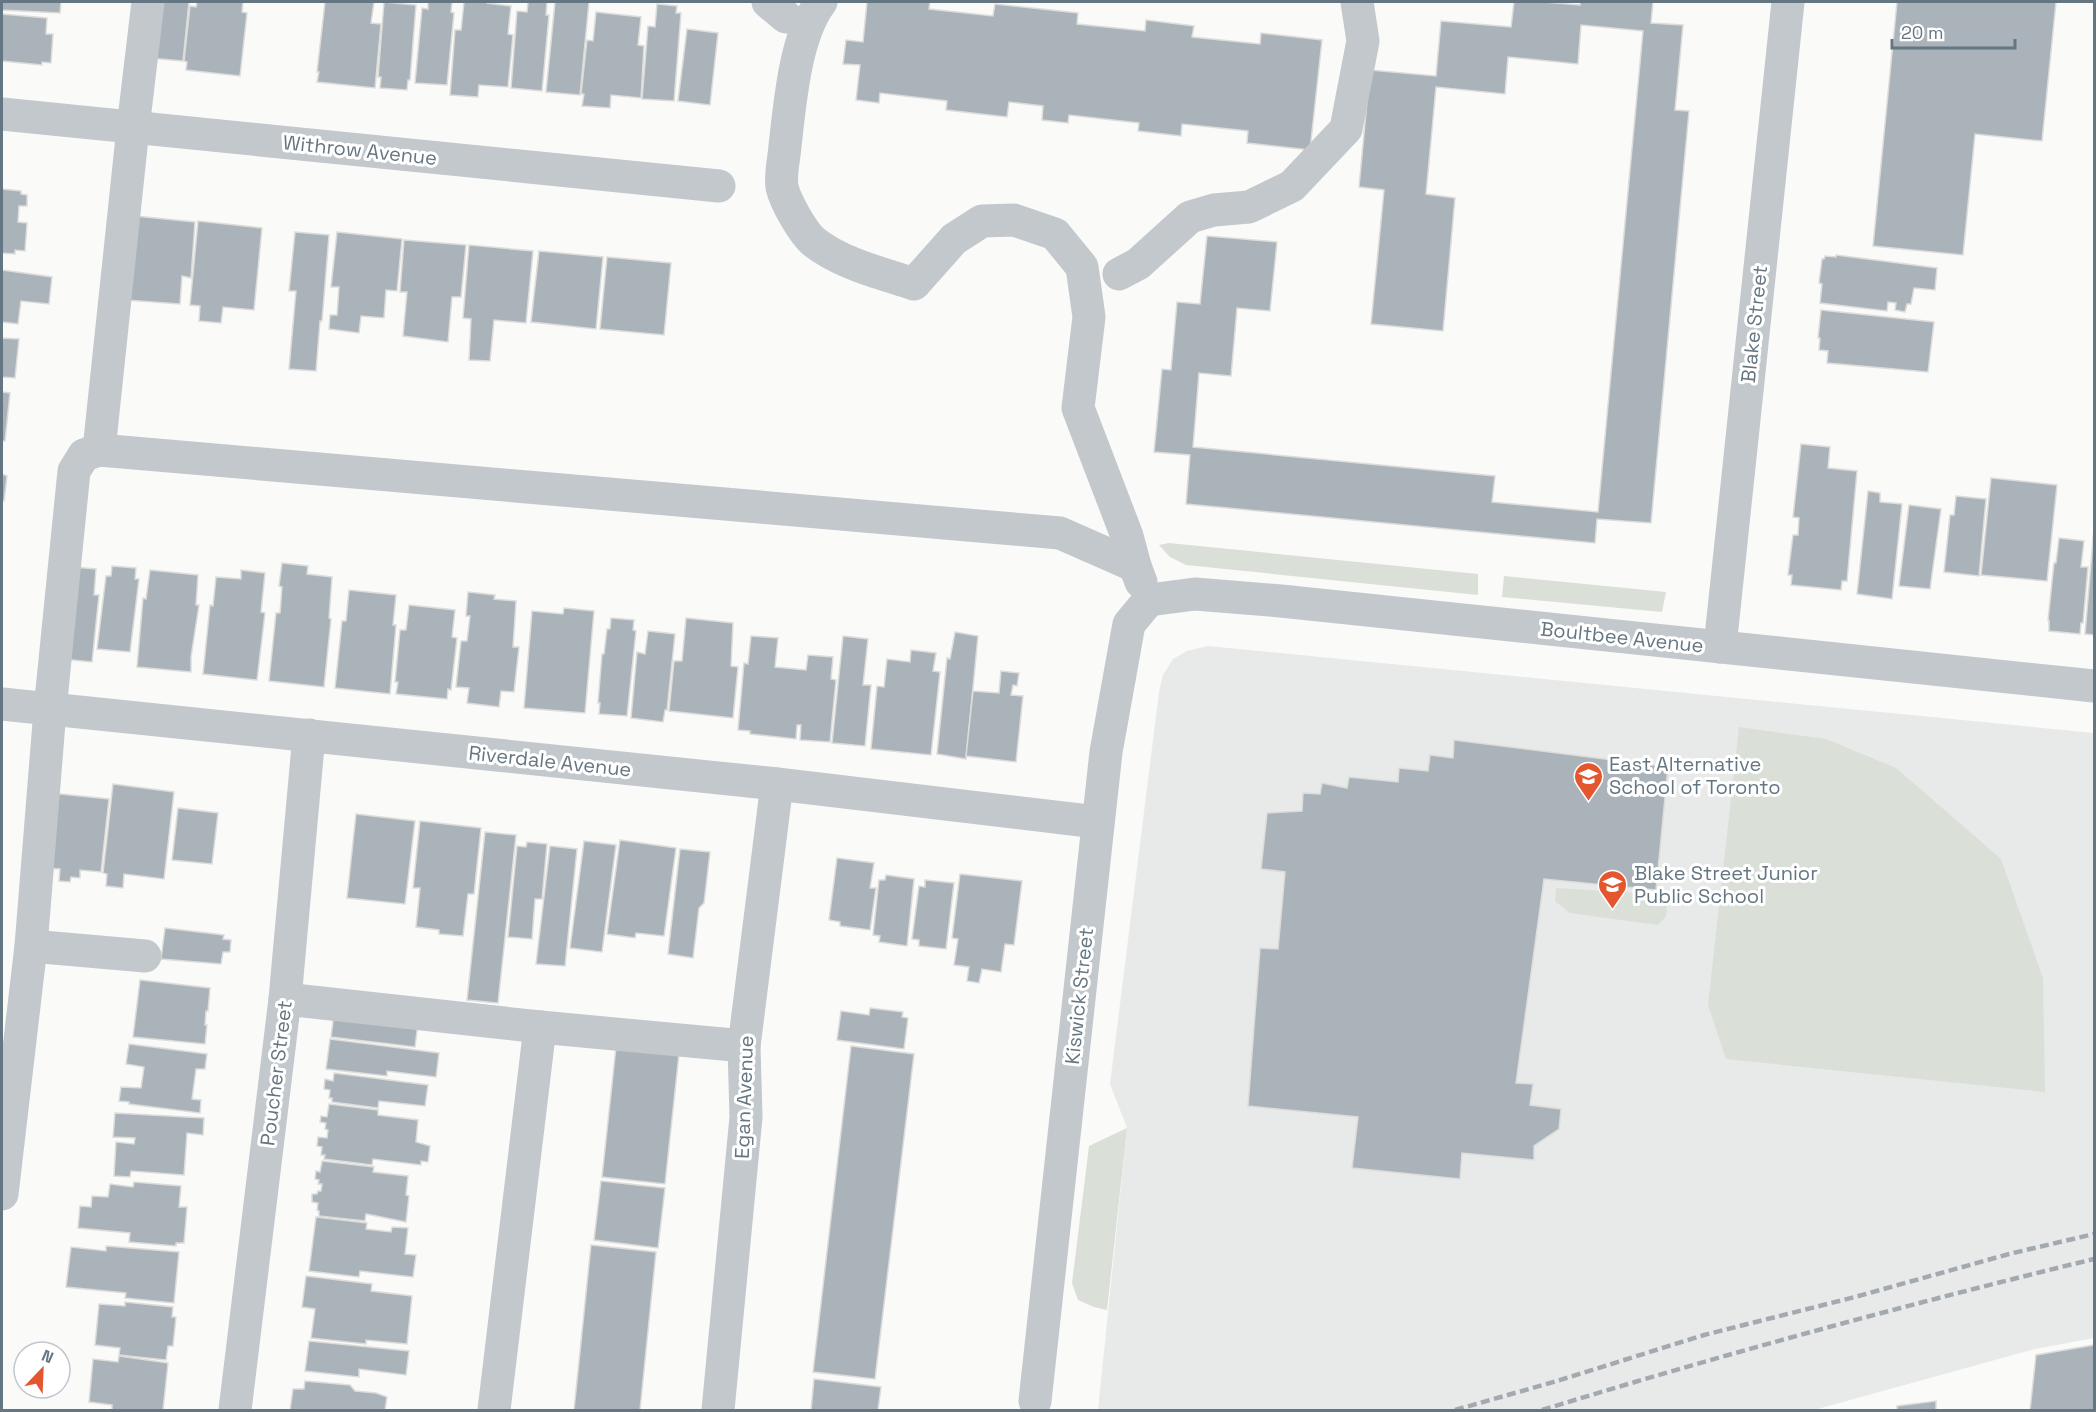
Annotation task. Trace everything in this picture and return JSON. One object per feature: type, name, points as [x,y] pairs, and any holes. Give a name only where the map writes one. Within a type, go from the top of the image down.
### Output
[{"type":"street","points":[[99,450],[148,2]]},
{"type":"street","points":[[821,2],[814,10],[803,40],[790,97],[782,187],[796,218],[813,241],[839,258],[914,284],[954,239],[982,221],[1014,220],[1055,234],[1082,267],[1089,318],[1078,408],[1149,600]]},
{"type":"street","points":[[1119,274],[1138,264],[1190,217],[1214,210],[1249,207],[1292,186],[1346,129],[1363,41],[1357,2]]},
{"type":"street","name":"Blake Street","points":[[1720,647],[1788,2]]},
{"type":"street","name":"Withrow Avenue","points":[[2,114],[719,186]]},
{"type":"street","points":[[2,1194],[31,946],[50,710],[74,471],[84,455],[99,450],[1060,533],[1135,566]]},
{"type":"street","name":"Boultbee Avenue","points":[[1149,600],[1195,594],[1270,600],[2094,686]]},
{"type":"street","name":"Kiswick Street","points":[[1035,1401],[1106,752],[1122,652],[1129,624],[1149,600]]},
{"type":"street","name":"Riverdale Avenue","points":[[2,704],[777,784],[1098,822]]},
{"type":"street","name":"Poucher Street","points":[[235,1410],[285,999],[309,735]]},
{"type":"street","name":"Egan Avenue","points":[[718,1410],[746,1118],[744,1046],[777,784]]},
{"type":"street","points":[[31,946],[145,956]]},
{"type":"street","points":[[285,999],[540,1027],[744,1046]]},
{"type":"street","points":[[494,1410],[540,1027]]},
{"type":"shaded area","points":[[1169,543],[1478,574],[1478,595],[1186,565],[1170,557],[1159,545]]},
{"type":"shaded area","points":[[1504,576],[1666,592],[1662,612],[1502,597]]},
{"type":"shaded area","name":"Blake Street Junior Public School","points":[[1208,646],[2094,733],[2094,1338],[2035,1349],[1814,1410],[1098,1410],[1127,1128],[1110,1084],[1159,692],[1163,675],[1173,659],[1187,651]]},
{"type":"shaded area","points":[[1739,727],[1826,739],[1896,768],[2001,859],[2043,978],[2045,1092],[1726,1059],[1708,1005]]},
{"type":"shaded area","points":[[1556,888],[1668,895],[1666,916],[1658,925],[1570,913],[1555,901]]},
{"type":"shaded area","points":[[1127,1128],[1107,1310],[1078,1300],[1072,1283],[1089,1146]]},
{"type":"building","points":[[2,2],[61,2],[60,13],[2,10]]},
{"type":"building","points":[[155,2],[189,2],[183,61],[149,58]]},
{"type":"building","points":[[197,2],[243,2],[242,12],[247,13],[240,76],[186,70],[187,62],[184,61],[190,6],[196,7]]},
{"type":"building","points":[[325,2],[374,2],[371,23],[381,24],[375,88],[317,82]]},
{"type":"building","points":[[384,2],[416,5],[410,80],[408,80],[407,90],[380,88],[381,77],[378,77]]},
{"type":"building","points":[[428,2],[452,2],[451,12],[454,13],[447,85],[415,83],[422,8],[428,9]]},
{"type":"building","points":[[464,2],[487,2],[511,6],[508,34],[513,35],[508,87],[479,85],[478,97],[450,95],[455,30],[461,30]]},
{"type":"building","points":[[528,2],[547,2],[546,15],[549,15],[542,91],[511,88],[517,11],[527,12]]},
{"type":"building","points":[[555,2],[589,2],[580,95],[546,92]]},
{"type":"building","points":[[867,2],[930,2],[929,9],[993,16],[995,4],[1078,13],[1077,24],[1145,31],[1146,20],[1194,26],[1192,37],[1260,44],[1261,33],[1322,40],[1310,150],[1247,143],[1248,131],[1182,124],[1181,136],[1138,131],[1139,123],[1069,115],[1068,123],[1042,120],[1043,106],[1009,102],[1007,117],[946,110],[947,101],[880,93],[879,103],[856,100],[860,65],[843,64],[846,40],[863,42]]},
{"type":"building","points":[[1514,2],[1580,5],[1580,2],[1653,2],[1651,23],[1683,25],[1675,110],[1689,111],[1651,523],[1597,519],[1595,543],[1186,504],[1190,455],[1154,452],[1162,369],[1171,370],[1177,302],[1200,304],[1207,236],[1277,242],[1270,311],[1237,308],[1231,376],[1199,373],[1193,447],[1495,476],[1492,502],[1598,512],[1643,31],[1581,25],[1578,64],[1508,57],[1505,94],[1436,87],[1426,194],[1455,198],[1443,331],[1371,324],[1384,190],[1359,187],[1370,70],[1436,76],[1441,21],[1511,27]]},
{"type":"building","points":[[1897,2],[2056,2],[2042,141],[1975,134],[1963,255],[1873,246]]},
{"type":"building","points":[[657,4],[677,6],[676,13],[681,13],[674,101],[642,99],[648,26],[655,27]]},
{"type":"building","points":[[596,12],[641,17],[638,45],[644,46],[641,98],[611,95],[610,108],[582,106],[584,94],[581,94],[587,40],[593,41]]},
{"type":"building","points":[[2,14],[47,18],[46,34],[53,34],[51,63],[42,62],[42,65],[2,61]]},
{"type":"building","points":[[687,29],[718,33],[710,105],[678,101]]},
{"type":"building","points":[[2,189],[21,191],[21,194],[27,195],[27,206],[19,206],[18,222],[27,223],[25,251],[15,250],[15,254],[2,253]]},
{"type":"building","points":[[135,216],[195,222],[191,278],[182,276],[180,304],[126,300]]},
{"type":"building","points":[[198,221],[262,228],[254,310],[223,307],[221,323],[199,321],[200,306],[190,305]]},
{"type":"building","points":[[295,232],[329,235],[316,371],[289,369],[296,291],[289,291]]},
{"type":"building","points":[[337,232],[402,239],[397,291],[386,290],[384,318],[361,316],[359,333],[329,329],[330,315],[337,315],[339,287],[331,287]]},
{"type":"building","points":[[404,240],[466,245],[461,297],[452,297],[448,342],[403,336],[407,292],[400,292]]},
{"type":"building","points":[[469,245],[533,251],[526,323],[494,320],[490,361],[469,360],[471,319],[463,318]]},
{"type":"building","points":[[539,251],[603,257],[596,329],[531,322]]},
{"type":"building","points":[[1836,255],[1937,268],[1935,290],[1914,288],[1911,304],[1907,304],[1905,312],[1895,310],[1896,303],[1888,302],[1887,311],[1820,303],[1822,284],[1819,283],[1822,259],[1825,256],[1836,257]]},
{"type":"building","points":[[607,257],[671,263],[664,335],[600,329]]},
{"type":"building","points":[[2,270],[52,277],[49,304],[21,301],[18,324],[2,322]]},
{"type":"building","points":[[1821,310],[1934,322],[1928,372],[1827,363],[1828,351],[1819,350]]},
{"type":"building","points":[[2,338],[19,339],[15,378],[2,377]]},
{"type":"building","points":[[2,392],[10,393],[5,441],[2,441]]},
{"type":"building","points":[[1801,444],[1830,447],[1828,468],[1857,471],[1847,581],[1842,581],[1841,590],[1791,585],[1792,575],[1788,575],[1793,535],[1798,535],[1799,518],[1793,517]]},
{"type":"building","points":[[2,474],[7,476],[4,501],[2,500]]},
{"type":"building","points":[[1991,478],[2057,485],[2047,581],[1981,575]]},
{"type":"building","points":[[1868,491],[1880,493],[1880,502],[1902,504],[1892,599],[1857,594]]},
{"type":"building","points":[[1956,496],[1986,499],[1979,576],[1944,572],[1950,515],[1954,515]]},
{"type":"building","points":[[1909,505],[1941,509],[1930,589],[1899,586]]},
{"type":"building","points":[[2094,528],[2094,635],[2085,634]]},
{"type":"building","points":[[2059,538],[2084,541],[2081,567],[2088,567],[2080,634],[2049,631],[2048,620],[2054,563],[2056,563]]},
{"type":"building","points":[[282,563],[308,566],[307,574],[332,577],[329,618],[331,619],[324,687],[269,681],[276,613],[280,613],[282,587],[279,586]]},
{"type":"building","points":[[112,566],[136,568],[135,579],[139,579],[130,652],[97,649],[106,576],[111,576]]},
{"type":"building","points":[[73,567],[96,569],[94,595],[99,595],[92,662],[63,659]]},
{"type":"building","points":[[150,570],[198,575],[196,605],[199,605],[191,672],[137,667],[143,598],[146,599]]},
{"type":"building","points":[[241,570],[265,573],[261,612],[265,613],[257,680],[203,674],[210,605],[213,606],[216,577],[241,579]]},
{"type":"building","points":[[349,590],[396,595],[393,625],[396,625],[390,694],[335,688],[342,621],[346,621]]},
{"type":"building","points":[[468,592],[495,595],[494,599],[516,601],[513,647],[519,647],[514,692],[501,691],[499,707],[467,703],[469,688],[456,687],[461,641],[467,641],[470,616],[466,616]]},
{"type":"building","points":[[409,605],[455,610],[452,637],[457,638],[451,690],[448,689],[447,699],[396,694],[400,630],[406,630]]},
{"type":"building","points":[[564,608],[594,611],[585,713],[524,708],[532,611],[563,614]]},
{"type":"building","points":[[611,618],[634,620],[633,630],[636,631],[627,716],[599,714],[602,654],[604,654],[607,629],[610,629]]},
{"type":"building","points":[[686,618],[733,623],[731,666],[738,667],[733,718],[669,711],[674,661],[682,661]]},
{"type":"building","points":[[648,631],[675,634],[667,710],[665,710],[663,722],[631,718],[637,652],[645,654]]},
{"type":"building","points":[[955,632],[978,636],[966,759],[937,754],[947,658],[950,659]]},
{"type":"building","points":[[751,636],[778,638],[775,667],[806,670],[808,655],[833,657],[831,679],[836,680],[830,742],[800,740],[801,725],[797,725],[796,739],[750,734],[750,731],[738,730],[744,663],[748,664]]},
{"type":"building","points":[[843,636],[868,639],[863,685],[871,685],[865,746],[832,743]]},
{"type":"building","points":[[911,650],[936,653],[933,671],[940,672],[931,755],[871,749],[877,686],[884,687],[887,659],[910,662]]},
{"type":"building","points":[[1001,671],[1019,673],[1017,686],[1013,685],[1011,695],[1023,696],[1016,762],[966,756],[973,691],[999,693]]},
{"type":"building","points":[[1454,740],[1668,767],[1656,890],[1544,879],[1516,1083],[1533,1084],[1530,1105],[1561,1109],[1559,1129],[1534,1146],[1534,1160],[1462,1153],[1460,1179],[1352,1168],[1358,1117],[1248,1106],[1260,948],[1278,949],[1285,872],[1261,869],[1267,813],[1302,811],[1303,793],[1320,794],[1322,783],[1347,788],[1349,777],[1398,782],[1399,768],[1428,771],[1430,755],[1453,758]]},
{"type":"building","points":[[113,784],[174,792],[164,879],[124,874],[123,888],[106,886],[107,874],[103,873]]},
{"type":"building","points":[[51,793],[109,799],[101,872],[80,870],[80,878],[71,877],[70,882],[59,881],[60,869],[43,868]]},
{"type":"building","points":[[178,808],[218,813],[212,864],[172,860]]},
{"type":"building","points":[[356,814],[415,821],[405,904],[347,898]]},
{"type":"building","points":[[420,821],[481,828],[474,894],[468,894],[463,936],[439,934],[439,930],[416,927],[420,888],[413,888]]},
{"type":"building","points":[[485,832],[516,835],[498,1003],[467,1000]]},
{"type":"building","points":[[620,840],[676,848],[664,936],[636,933],[635,938],[607,934]]},
{"type":"building","points":[[584,841],[616,845],[602,952],[570,948]]},
{"type":"building","points":[[527,842],[547,844],[542,899],[535,899],[532,939],[508,937],[517,846],[526,847]]},
{"type":"building","points":[[550,846],[577,849],[565,966],[536,964]]},
{"type":"building","points":[[680,849],[710,852],[704,903],[699,908],[693,958],[668,954]]},
{"type":"building","points":[[837,858],[874,863],[870,888],[876,888],[870,930],[840,926],[840,922],[829,920]]},
{"type":"building","points":[[960,874],[1022,881],[1014,945],[1005,944],[1001,972],[982,969],[979,983],[967,981],[969,967],[954,965],[958,939],[952,938]]},
{"type":"building","points":[[886,875],[914,879],[907,946],[879,942],[880,936],[873,935],[879,880],[885,880]]},
{"type":"building","points":[[925,880],[954,883],[946,949],[919,946],[919,940],[912,939],[919,886],[925,887]]},
{"type":"building","points":[[165,928],[224,935],[223,939],[231,940],[230,952],[223,952],[221,964],[161,959]]},
{"type":"building","points":[[140,980],[210,988],[208,1011],[206,1011],[205,1044],[133,1037]]},
{"type":"building","points":[[335,1006],[419,1015],[415,1047],[331,1037]]},
{"type":"building","points":[[870,1008],[903,1012],[902,1017],[908,1018],[904,1049],[837,1040],[841,1011],[869,1015]]},
{"type":"building","points":[[330,1039],[439,1053],[436,1077],[387,1071],[387,1076],[326,1069]]},
{"type":"building","points":[[129,1044],[207,1054],[205,1069],[196,1069],[192,1099],[201,1100],[200,1113],[119,1101],[121,1087],[141,1088],[144,1067],[126,1064]]},
{"type":"building","points":[[851,1046],[914,1054],[875,1379],[813,1372]]},
{"type":"building","points":[[616,1047],[679,1054],[665,1184],[602,1177]]},
{"type":"building","points":[[334,1073],[428,1085],[425,1106],[379,1101],[378,1108],[332,1102],[332,1098],[329,1098],[330,1090],[324,1089],[325,1079],[333,1081]]},
{"type":"building","points":[[329,1104],[378,1110],[378,1115],[418,1120],[416,1142],[430,1146],[428,1162],[421,1161],[421,1165],[373,1159],[372,1165],[324,1159],[325,1155],[321,1155],[322,1147],[317,1146],[318,1137],[327,1138],[326,1123],[320,1122],[321,1116],[327,1117]]},
{"type":"building","points":[[115,1113],[204,1118],[203,1135],[187,1133],[184,1175],[131,1171],[130,1177],[114,1176],[116,1142],[134,1144],[135,1138],[113,1137]]},
{"type":"building","points":[[322,1161],[374,1167],[373,1172],[408,1176],[406,1195],[409,1196],[406,1222],[366,1214],[365,1221],[319,1216],[318,1203],[312,1202],[312,1194],[321,1191],[322,1184],[318,1184],[319,1180],[315,1179],[316,1171],[320,1172]]},
{"type":"building","points":[[601,1181],[665,1188],[658,1248],[594,1240]]},
{"type":"building","points":[[134,1182],[181,1186],[179,1207],[187,1207],[184,1243],[176,1243],[176,1246],[129,1242],[130,1233],[78,1228],[80,1206],[91,1207],[92,1196],[108,1197],[110,1184],[133,1187]]},
{"type":"building","points":[[316,1217],[367,1223],[366,1229],[391,1232],[392,1227],[408,1228],[405,1254],[416,1255],[413,1277],[360,1271],[359,1277],[309,1271]]},
{"type":"building","points":[[591,1245],[656,1252],[640,1410],[574,1410]]},
{"type":"building","points":[[106,1246],[179,1252],[174,1303],[125,1298],[126,1293],[66,1287],[71,1247],[106,1251]]},
{"type":"building","points":[[306,1276],[372,1284],[371,1291],[412,1296],[407,1344],[366,1340],[366,1344],[311,1338],[315,1309],[302,1307]]},
{"type":"building","points":[[125,1302],[173,1307],[172,1317],[176,1317],[173,1346],[168,1346],[166,1360],[119,1355],[120,1348],[95,1345],[99,1304],[125,1306]]},
{"type":"building","points":[[309,1341],[409,1351],[406,1375],[359,1369],[359,1377],[305,1371]]},
{"type":"building","points":[[2094,1345],[2094,1410],[2030,1410],[2036,1355]]},
{"type":"building","points":[[119,1356],[168,1363],[163,1410],[112,1410],[112,1405],[89,1402],[93,1359],[118,1362]]},
{"type":"building","points":[[814,1379],[881,1387],[878,1410],[811,1410]]},
{"type":"building","points":[[305,1381],[350,1385],[355,1391],[376,1393],[387,1397],[385,1410],[290,1410],[293,1389],[304,1389]]},
{"type":"building","points":[[1936,1401],[1936,1410],[1897,1410],[1897,1406]]},
{"type":"railway","points":[[1455,1410],[1704,1335],[1855,1297],[2009,1254],[2094,1234]]},
{"type":"railway","points":[[1542,1410],[1817,1330],[2094,1259]]},
{"type":"place","name":"East Alternative School of Toronto","points":[[1588,802]]},
{"type":"place","name":"Blake Street Junior Public School","points":[[1613,910]]}]
